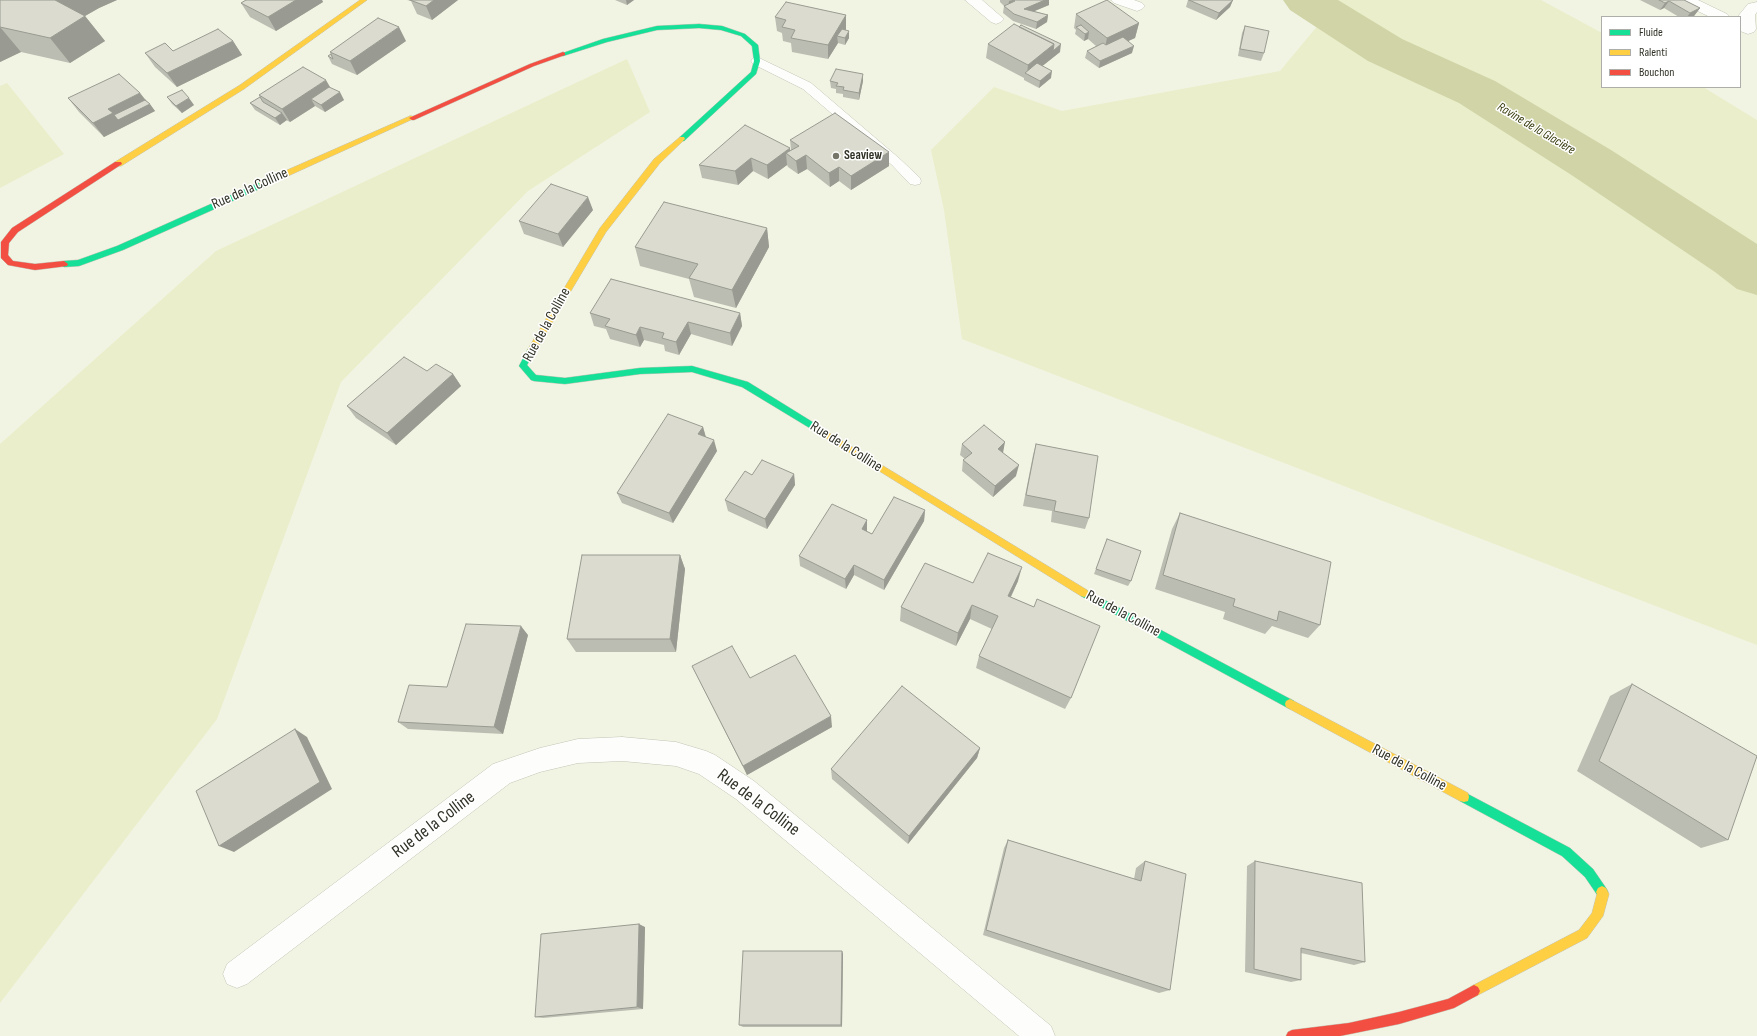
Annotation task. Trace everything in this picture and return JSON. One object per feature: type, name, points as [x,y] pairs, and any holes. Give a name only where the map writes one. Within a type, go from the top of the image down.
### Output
[{"type":"street","name":"Rue de la Colline","points":[[364,0],[242,87],[60,200],[16,230],[3,242],[4,256],[11,263],[35,267],[79,263],[120,248],[532,65],[605,40],[657,28],[699,26],[722,28],[743,35],[755,45],[757,60],[754,73],[658,161],[603,230],[523,366],[534,378],[564,381],[640,371],[692,369],[745,384],[1077,589],[1566,852],[1589,873],[1603,894],[1597,916],[1583,934],[1450,1004],[1399,1018],[1349,1029],[1292,1036]]},
{"type":"street","points":[[973,0],[996,19]]},
{"type":"street","points":[[1119,0],[1136,6]]},
{"type":"street","points":[[1686,0],[1720,16]]},
{"type":"street","points":[[1744,28],[1747,15],[1753,7],[1757,7]]},
{"type":"street","name":"Rue de la Colline","points":[[238,974],[502,773],[540,760],[578,751],[622,748],[676,754],[698,761],[706,764],[745,790],[1041,1036]]},
{"type":"lane","points":[[757,60],[806,86],[896,162],[915,181]]},
{"type":"green space","points":[[1339,0],[1541,0],[1601,32],[1601,88],[1705,88],[1757,120],[1757,645],[962,339],[944,210],[931,150],[994,87],[1062,111],[1280,71]]},
{"type":"green space","points":[[627,59],[650,112],[528,191],[341,382],[217,719],[0,1003],[0,444],[216,251]]},
{"type":"green space","points":[[7,83],[64,154],[0,188],[0,86]]},
{"type":"building","points":[[0,0],[55,0],[85,16],[50,38],[0,27]]},
{"type":"building","points":[[246,0],[296,0],[268,17],[241,3]]},
{"type":"building","points":[[410,0],[434,0],[426,6]]},
{"type":"building","points":[[1013,0],[1045,0],[1024,9],[1048,15],[1037,22],[1014,14],[1004,6],[1015,1]]},
{"type":"building","points":[[1107,0],[1139,23],[1107,38],[1076,14]]},
{"type":"building","points":[[1189,0],[1233,0],[1219,13]]},
{"type":"building","points":[[1659,0],[1684,0],[1700,8],[1690,13],[1669,1],[1665,3]]},
{"type":"building","points":[[786,2],[846,15],[828,45],[791,38],[795,30],[782,27],[786,20],[775,17]]},
{"type":"building","points":[[378,18],[399,27],[350,61],[330,52]]},
{"type":"building","points":[[1014,24],[1054,44],[1028,65],[988,44]]},
{"type":"building","points":[[1021,25],[1061,44],[1053,51],[1054,44],[1019,27]]},
{"type":"building","points":[[1081,25],[1089,32],[1085,34],[1076,27]]},
{"type":"building","points":[[1245,26],[1269,31],[1264,53],[1240,49]]},
{"type":"building","points":[[218,29],[233,41],[167,73],[145,53],[165,43],[173,51]]},
{"type":"building","points":[[842,29],[849,31],[845,38],[837,36]]},
{"type":"building","points":[[1123,37],[1134,46],[1100,61],[1087,51],[1103,43],[1106,45]]},
{"type":"building","points":[[1037,63],[1052,71],[1040,81],[1025,73]]},
{"type":"building","points":[[303,67],[326,80],[282,109],[259,95]]},
{"type":"building","points":[[836,69],[863,74],[859,93],[843,90],[844,87],[836,86],[838,83],[830,81]]},
{"type":"building","points":[[119,74],[140,93],[108,109],[113,113],[93,123],[68,98]]},
{"type":"building","points":[[329,87],[340,92],[321,105],[311,99]]},
{"type":"building","points":[[182,90],[189,98],[176,106],[167,97]]},
{"type":"building","points":[[260,97],[263,102],[282,113],[275,118],[250,103]]},
{"type":"building","points":[[145,100],[150,104],[118,120],[114,115]]},
{"type":"building","name":"Seaview","points":[[835,113],[889,152],[851,176],[839,167],[829,173],[806,155],[796,161],[786,153],[799,146],[790,140]]},
{"type":"building","points":[[745,125],[790,148],[767,165],[751,158],[735,171],[699,165]]},
{"type":"building","points":[[551,184],[588,197],[558,234],[519,221]]},
{"type":"building","points":[[664,202],[767,228],[732,290],[689,278],[698,264],[635,247]]},
{"type":"building","points":[[611,279],[740,313],[730,333],[688,322],[676,342],[662,338],[664,333],[640,327],[636,335],[605,326],[610,319],[590,313]]},
{"type":"building","points":[[404,357],[427,371],[436,364],[453,374],[387,433],[347,406]]},
{"type":"building","points":[[668,414],[703,427],[698,434],[714,440],[669,513],[617,493]]},
{"type":"building","points":[[984,425],[1005,442],[998,449],[1019,465],[995,486],[963,460],[972,453],[962,444]]},
{"type":"building","points":[[1036,444],[1098,456],[1089,518],[1054,511],[1056,501],[1026,495]]},
{"type":"building","points":[[762,460],[794,474],[765,519],[725,500],[745,471],[752,475]]},
{"type":"building","points":[[894,497],[925,510],[884,580],[854,565],[845,579],[799,556],[832,504],[867,520],[862,529],[872,534]]},
{"type":"building","points":[[1180,513],[1331,562],[1320,625],[1279,611],[1277,621],[1233,606],[1235,599],[1163,575]]},
{"type":"building","points":[[1107,539],[1141,551],[1131,581],[1096,569]]},
{"type":"building","points":[[988,553],[1022,567],[1008,596],[1034,607],[1037,599],[1100,626],[1071,698],[979,656],[998,616],[972,605],[958,633],[901,607],[925,563],[973,583]]},
{"type":"building","points":[[582,555],[680,555],[670,639],[567,639]]},
{"type":"building","points":[[466,624],[521,626],[494,727],[398,722],[409,685],[447,687]]},
{"type":"building","points":[[732,646],[750,678],[795,655],[831,716],[743,766],[692,666]]},
{"type":"building","points":[[1632,684],[1757,756],[1728,840],[1599,761]]},
{"type":"building","points":[[902,686],[980,748],[909,836],[831,769]]},
{"type":"building","points":[[295,729],[320,782],[219,846],[196,791]]},
{"type":"building","points":[[1008,840],[1141,881],[1145,861],[1186,874],[1170,990],[986,930]]},
{"type":"building","points":[[1255,861],[1362,883],[1365,962],[1301,948],[1301,980],[1254,969]]},
{"type":"building","points":[[639,924],[637,1007],[535,1017],[541,934]]},
{"type":"building","points":[[743,951],[842,951],[841,1025],[739,1025]]},
{"type":"waterway","name":"Ravine de la Glacière","points":[[1306,0],[1385,50],[1477,92],[1592,163],[1735,257],[1757,274]]},
{"type":"traffic: fast","points":[[563,54],[605,40],[657,28],[699,26],[722,28],[743,35],[755,45],[757,61],[754,73],[682,139]]},
{"type":"traffic: fast","points":[[64,264],[79,263],[120,248],[263,184]]},
{"type":"traffic: fast","points":[[531,351],[523,366],[534,378],[565,381],[640,371],[692,369],[745,384],[816,428]]},
{"type":"traffic: fast","points":[[1084,593],[1290,704]]},
{"type":"traffic: fast","points":[[1464,797],[1566,852],[1589,873],[1602,892]]},
{"type":"traffic: slow","points":[[118,164],[242,87],[364,0]]},
{"type":"traffic: slow","points":[[263,184],[412,118]]},
{"type":"traffic: slow","points":[[531,351],[603,230],[657,161],[682,139]]},
{"type":"traffic: slow","points":[[816,428],[1084,593]]},
{"type":"traffic: slow","points":[[1290,704],[1464,797]]},
{"type":"traffic: slow","points":[[1474,991],[1583,934],[1597,916],[1603,894],[1602,892]]},
{"type":"traffic: jam","points":[[412,118],[532,65],[563,54]]},
{"type":"traffic: jam","points":[[64,264],[35,267],[11,263],[4,256],[5,242],[15,230],[118,164]]},
{"type":"traffic: jam","points":[[1292,1036],[1349,1029],[1399,1018],[1450,1004],[1474,991]]},
{"type":"place","name":"Seaview","points":[[836,156]]}]
